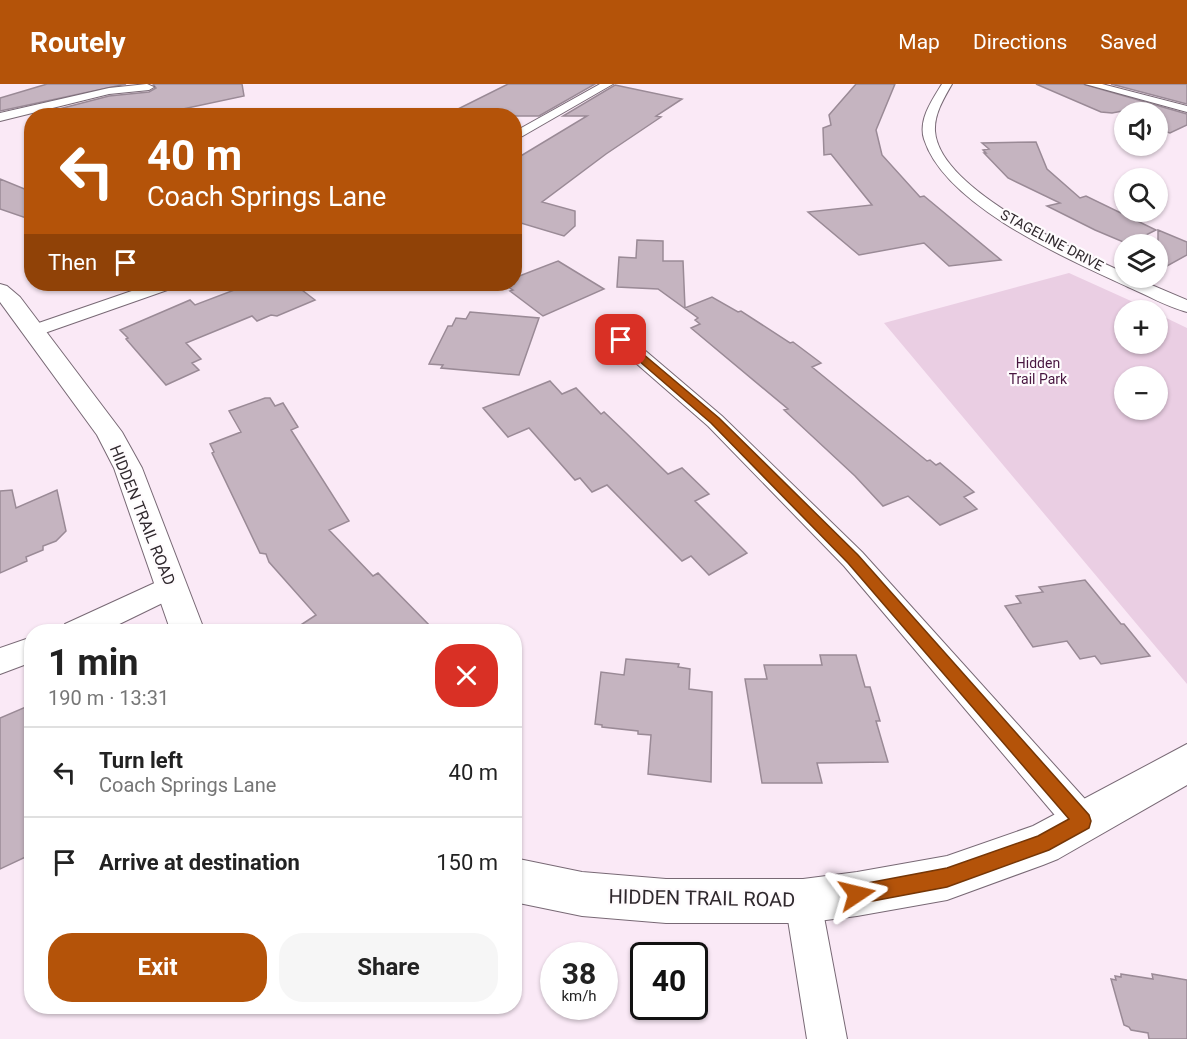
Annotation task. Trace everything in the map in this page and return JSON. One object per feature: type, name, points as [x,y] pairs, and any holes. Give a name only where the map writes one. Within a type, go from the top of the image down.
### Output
[{"type":"street","points":[[522,132],[608,84]]},
{"type":"street","name":"STAGELINE DRIVE","points":[[947,84],[928,122],[930,138],[936,154],[950,174],[1013,222],[1187,307]]},
{"type":"street","points":[[1090,84],[1185,109]]},
{"type":"street","points":[[36,108],[89,95],[149,87]]},
{"type":"street","points":[[0,117],[24,111]]},
{"type":"street","name":"HIDDEN TRAIL ROAD","points":[[0,290],[12,302],[109,432],[128,468],[185,624]]},
{"type":"street","points":[[33,331],[147,291]]},
{"type":"street","points":[[621,340],[715,421],[853,559],[1082,821]]},
{"type":"street","points":[[92,624],[172,586]]},
{"type":"street","points":[[0,661],[24,652]]},
{"type":"street","name":"HIDDEN TRAIL ROAD","points":[[522,882],[582,894],[656,900],[803,901],[947,878],[1043,844],[1187,763]]},
{"type":"street","points":[[803,901],[827,1039]]},
{"type":"green space","name":"Hidden Trail Park","points":[[1069,273],[1129,300],[1114,300],[1114,354],[1168,354],[1168,319],[1187,328],[1187,684],[884,323]]},
{"type":"building","points":[[47,84],[126,84],[0,111],[0,98]]},
{"type":"building","points":[[153,84],[242,84],[244,96],[188,108],[63,108],[109,96],[149,92],[156,88]]},
{"type":"building","points":[[508,84],[595,84],[539,116],[522,116],[522,108],[460,108]]},
{"type":"building","points":[[856,84],[895,84],[876,130],[882,155],[920,197],[924,196],[1001,260],[949,266],[924,243],[859,255],[808,212],[872,205],[831,154],[824,155],[823,128],[831,125],[829,115]]},
{"type":"building","points":[[1036,84],[1083,84],[1145,102],[1114,102],[1114,113],[1101,112]]},
{"type":"building","points":[[1111,84],[1187,84],[1187,104]]},
{"type":"building","points":[[615,85],[682,99],[656,116],[661,117],[606,154],[542,202],[575,211],[575,226],[564,236],[522,223],[522,155],[587,116],[563,116]]},
{"type":"building","points":[[1168,109],[1187,114],[1187,125],[1168,132]]},
{"type":"building","points":[[1036,142],[1047,169],[1080,198],[1086,196],[1114,210],[1114,222],[1140,222],[1156,230],[1148,234],[1114,234],[1114,238],[1047,206],[1060,203],[1008,178],[984,153],[986,153],[983,150],[989,149],[982,143]]},
{"type":"building","points":[[0,179],[24,189],[24,217],[0,209]]},
{"type":"building","points":[[1168,234],[1187,242],[1187,255],[1168,265]]},
{"type":"building","points":[[637,240],[663,241],[663,261],[683,261],[685,308],[712,297],[738,312],[741,311],[790,343],[793,342],[821,363],[812,367],[927,461],[930,460],[936,465],[940,463],[974,492],[964,497],[977,509],[940,525],[908,496],[883,506],[855,476],[784,410],[788,409],[691,328],[700,324],[695,320],[698,318],[658,289],[617,287],[619,257],[636,258]]},
{"type":"building","points":[[558,261],[604,289],[543,316],[510,291],[522,291],[522,275]]},
{"type":"building","points":[[232,291],[303,291],[315,300],[277,316],[271,315],[257,321],[252,316],[186,343],[201,359],[192,363],[199,370],[166,385],[120,330],[190,300],[195,305]]},
{"type":"building","points":[[470,312],[539,318],[519,375],[441,368],[443,365],[429,364],[448,326],[452,326],[456,318],[466,319]]},
{"type":"building","points":[[550,381],[562,394],[576,388],[601,414],[604,412],[668,474],[682,468],[709,494],[695,501],[747,553],[709,575],[691,556],[682,561],[607,485],[592,492],[580,478],[575,480],[529,428],[508,437],[483,408]]},
{"type":"building","points":[[265,398],[270,398],[275,406],[283,403],[298,427],[291,430],[349,521],[329,530],[373,576],[378,573],[428,624],[302,624],[316,615],[269,562],[266,554],[260,553],[212,453],[214,452],[210,444],[241,432],[229,411]]},
{"type":"building","points":[[12,490],[16,508],[57,490],[66,531],[56,541],[43,546],[43,550],[26,557],[27,561],[0,573],[0,491]]},
{"type":"building","points":[[1085,580],[1150,656],[1101,664],[1095,656],[1080,659],[1067,641],[1033,647],[1005,606],[1021,603],[1016,596],[1043,592],[1039,587]]},
{"type":"building","points":[[820,655],[856,655],[865,687],[870,687],[880,721],[876,721],[888,762],[817,763],[822,783],[762,783],[745,679],[767,679],[764,665],[822,665]]},
{"type":"building","points":[[626,659],[679,664],[678,667],[690,669],[689,689],[712,692],[711,782],[648,774],[651,735],[595,724],[601,672],[624,675]]},
{"type":"building","points":[[24,708],[24,858],[0,869],[0,718]]},
{"type":"building","points":[[1121,974],[1153,979],[1152,974],[1187,980],[1187,1039],[1149,1039],[1148,1033],[1131,1030],[1124,1025],[1111,979],[1116,980],[1115,976],[1121,977]]},
{"type":"route","points":[[621,340],[715,421],[853,559],[1082,821],[1043,844],[947,878],[857,894]]}]
